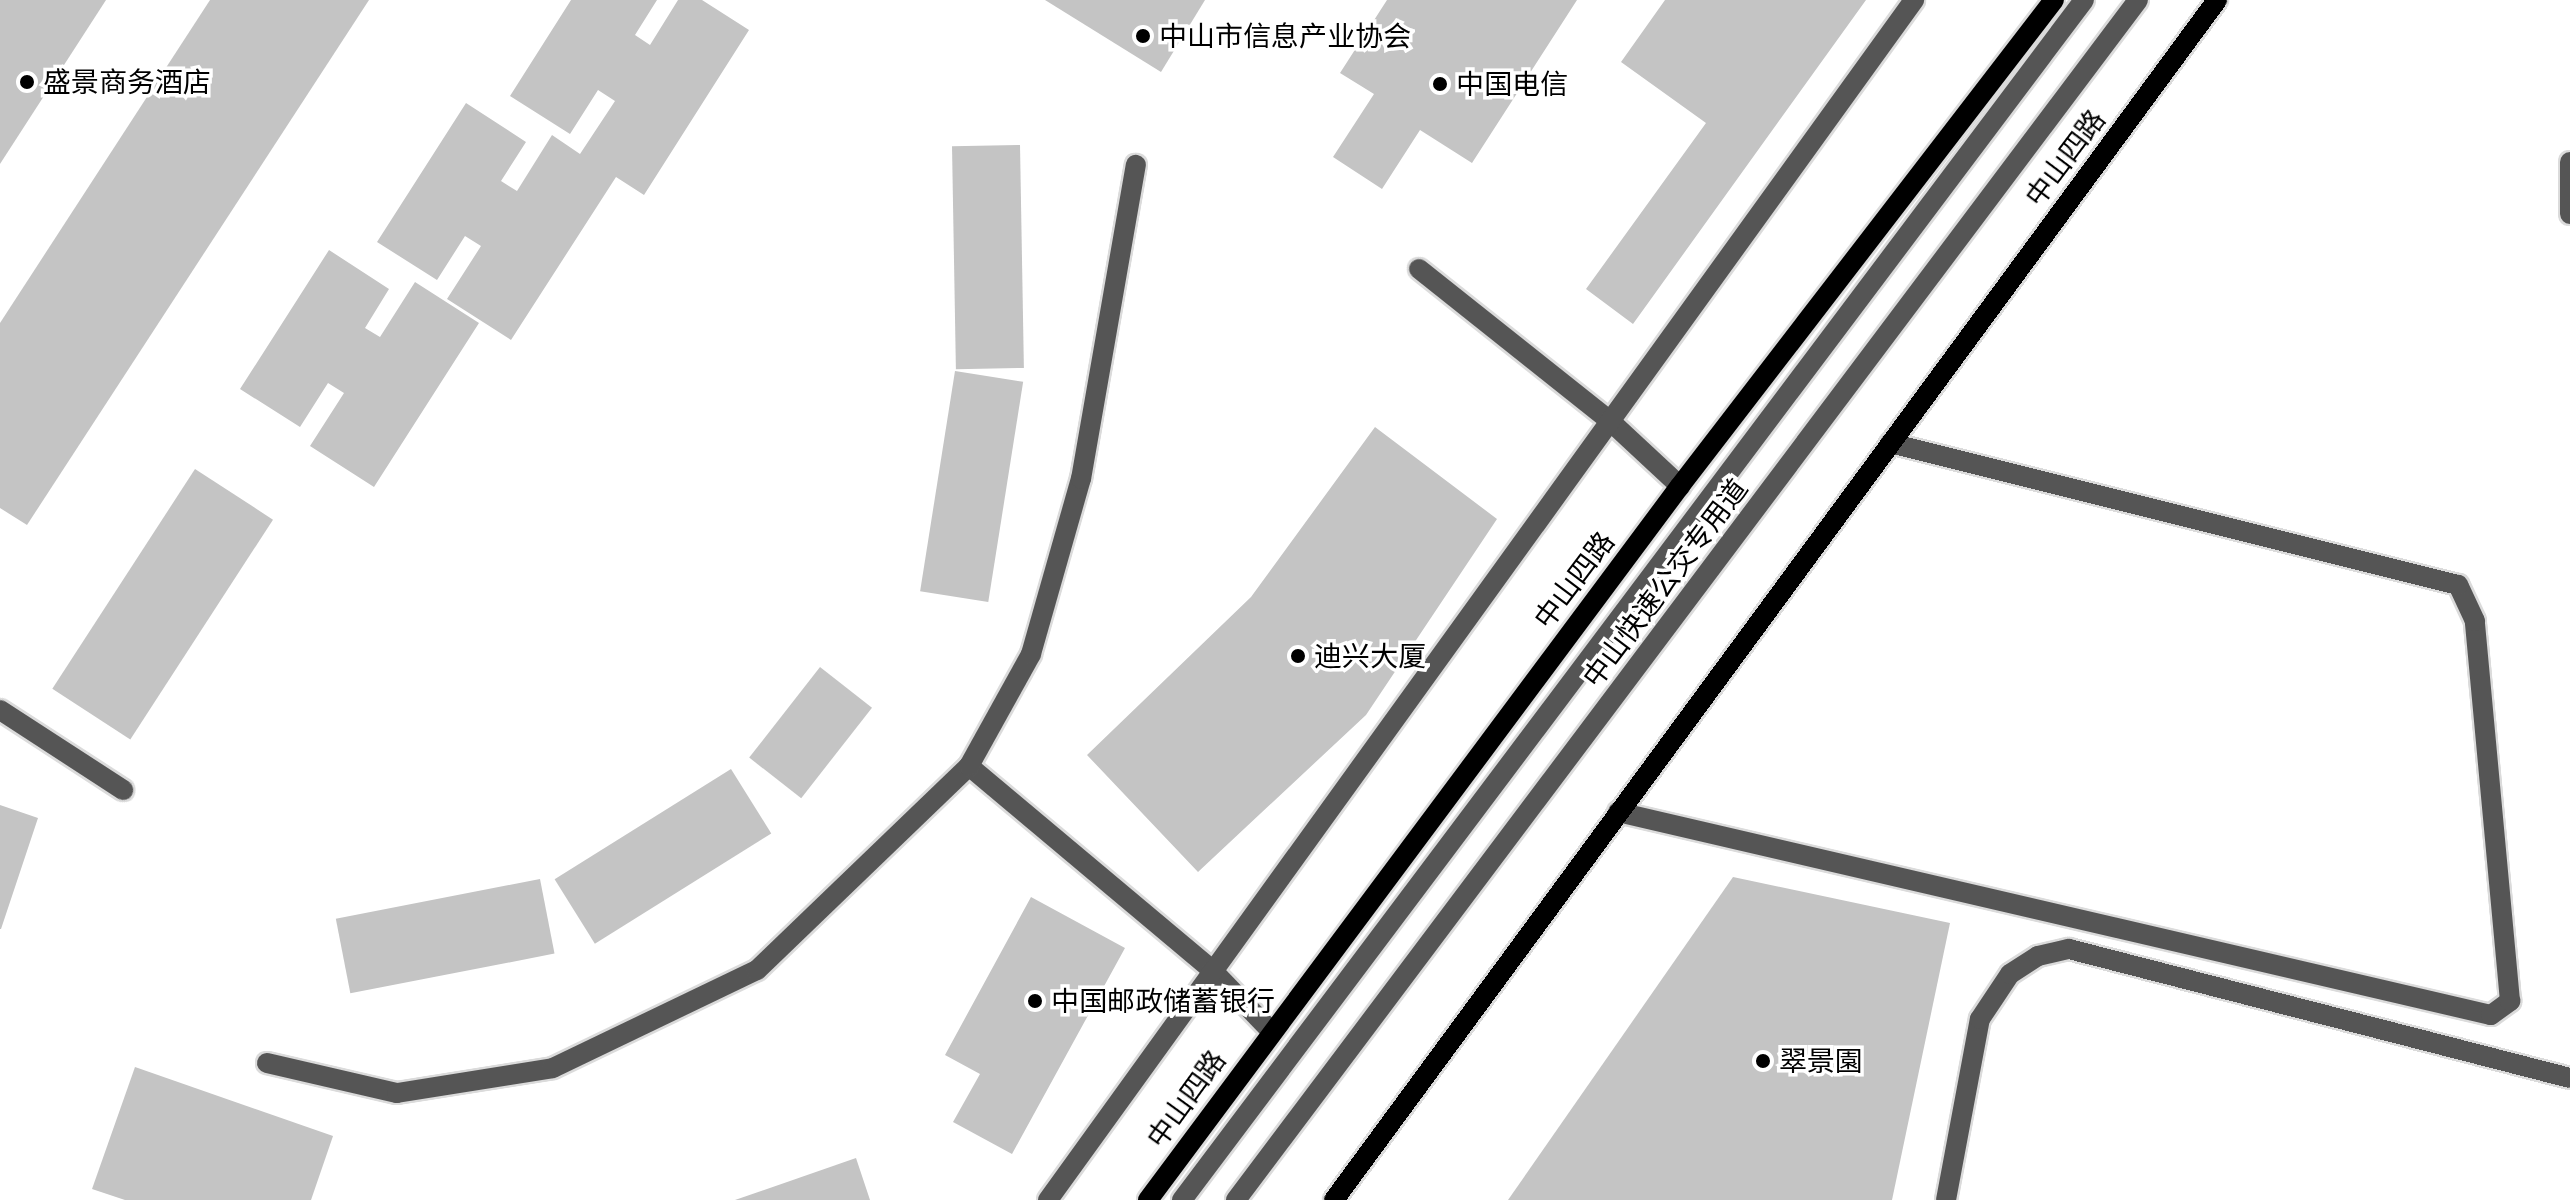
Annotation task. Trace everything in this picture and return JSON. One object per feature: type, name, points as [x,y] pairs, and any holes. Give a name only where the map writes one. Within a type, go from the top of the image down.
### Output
[{"type":"main road","name":"中山四路","points":[[1148,1200],[1680,486],[2054,0]]},
{"type":"main road","name":"中山四路","points":[[1334,1200],[2217,0]]},
{"type":"street","points":[[1048,1200],[1914,0]]},
{"type":"street","name":"中山快速公交专用道","points":[[1182,1200],[2084,0]]},
{"type":"street","name":"中山快速公交专用道","points":[[1236,1200],[2138,0]]},
{"type":"street","points":[[2570,162],[2570,214]]},
{"type":"street","points":[[267,1063],[397,1093],[553,1068],[757,970],[969,766],[1031,654],[1081,479],[1136,165]]},
{"type":"street","points":[[1419,269],[1610,421],[1680,486]]},
{"type":"street","points":[[1618,812],[2491,1015],[2510,1001],[2475,621],[2458,585],[1890,443]]},
{"type":"street","points":[[0,710],[123,790]]},
{"type":"street","points":[[969,766],[1213,971],[1271,1031]]},
{"type":"street","points":[[1946,1200],[1980,1019],[2010,974],[2038,956],[2053,952],[2069,949],[2570,1078]]},
{"type":"building","name":"盛景商务酒店","points":[[0,0],[106,0],[0,164]]},
{"type":"building","points":[[210,0],[369,0],[27,525],[0,508],[0,323]]},
{"type":"building","points":[[571,0],[657,0],[635,35],[650,45],[678,0],[702,0],[749,30],[644,195],[616,177],[511,340],[447,299],[481,246],[465,236],[437,280],[377,242],[466,103],[526,142],[501,181],[517,191],[552,135],[580,154],[615,101],[598,90],[570,134],[510,96]]},
{"type":"building","name":"中山市信息产业协会","points":[[1045,0],[1205,0],[1161,72]]},
{"type":"building","name":"中国电信","points":[[1387,0],[1577,0],[1472,163],[1420,130],[1382,189],[1333,157],[1374,94],[1340,73]]},
{"type":"building","points":[[1665,0],[1866,0],[1633,324],[1586,289],[1706,123],[1621,62]]},
{"type":"building","points":[[1020,145],[1024,368],[956,369],[952,146]]},
{"type":"building","points":[[329,250],[389,289],[365,328],[380,337],[415,282],[479,323],[374,487],[310,446],[344,393],[328,383],[300,427],[240,389]]},
{"type":"building","points":[[955,371],[1023,382],[988,602],[920,591]]},
{"type":"building","name":"迪兴大厦","points":[[1375,427],[1497,519],[1366,715],[1198,872],[1087,755],[1251,597]]},
{"type":"building","points":[[195,469],[273,520],[130,739],[52,689]]},
{"type":"building","points":[[820,667],[872,708],[801,798],[749,758]]},
{"type":"building","points":[[731,769],[771,833],[595,944],[555,879]]},
{"type":"building","points":[[0,805],[38,818],[1,929],[0,929]]},
{"type":"building","name":"翠景園","points":[[1733,877],[1950,923],[1892,1200],[1508,1200]]},
{"type":"building","points":[[540,879],[555,954],[350,993],[336,919]]},
{"type":"building","name":"中国邮政储蓄银行","points":[[1031,897],[1125,948],[1012,1154],[953,1122],[980,1074],[945,1055]]},
{"type":"building","points":[[135,1067],[333,1136],[311,1200],[125,1200],[92,1189]]},
{"type":"building","points":[[856,1158],[870,1200],[735,1200]]},
{"type":"place","name":"中山市信息产业协会","points":[[1143,36]]},
{"type":"place","name":"盛景商务酒店","points":[[27,82]]},
{"type":"place","name":"中国电信","points":[[1440,84]]},
{"type":"place","name":"迪兴大厦","points":[[1298,656]]},
{"type":"place","name":"中国邮政储蓄银行","points":[[1035,1001]]},
{"type":"place","name":"翠景園","points":[[1763,1061]]}]
